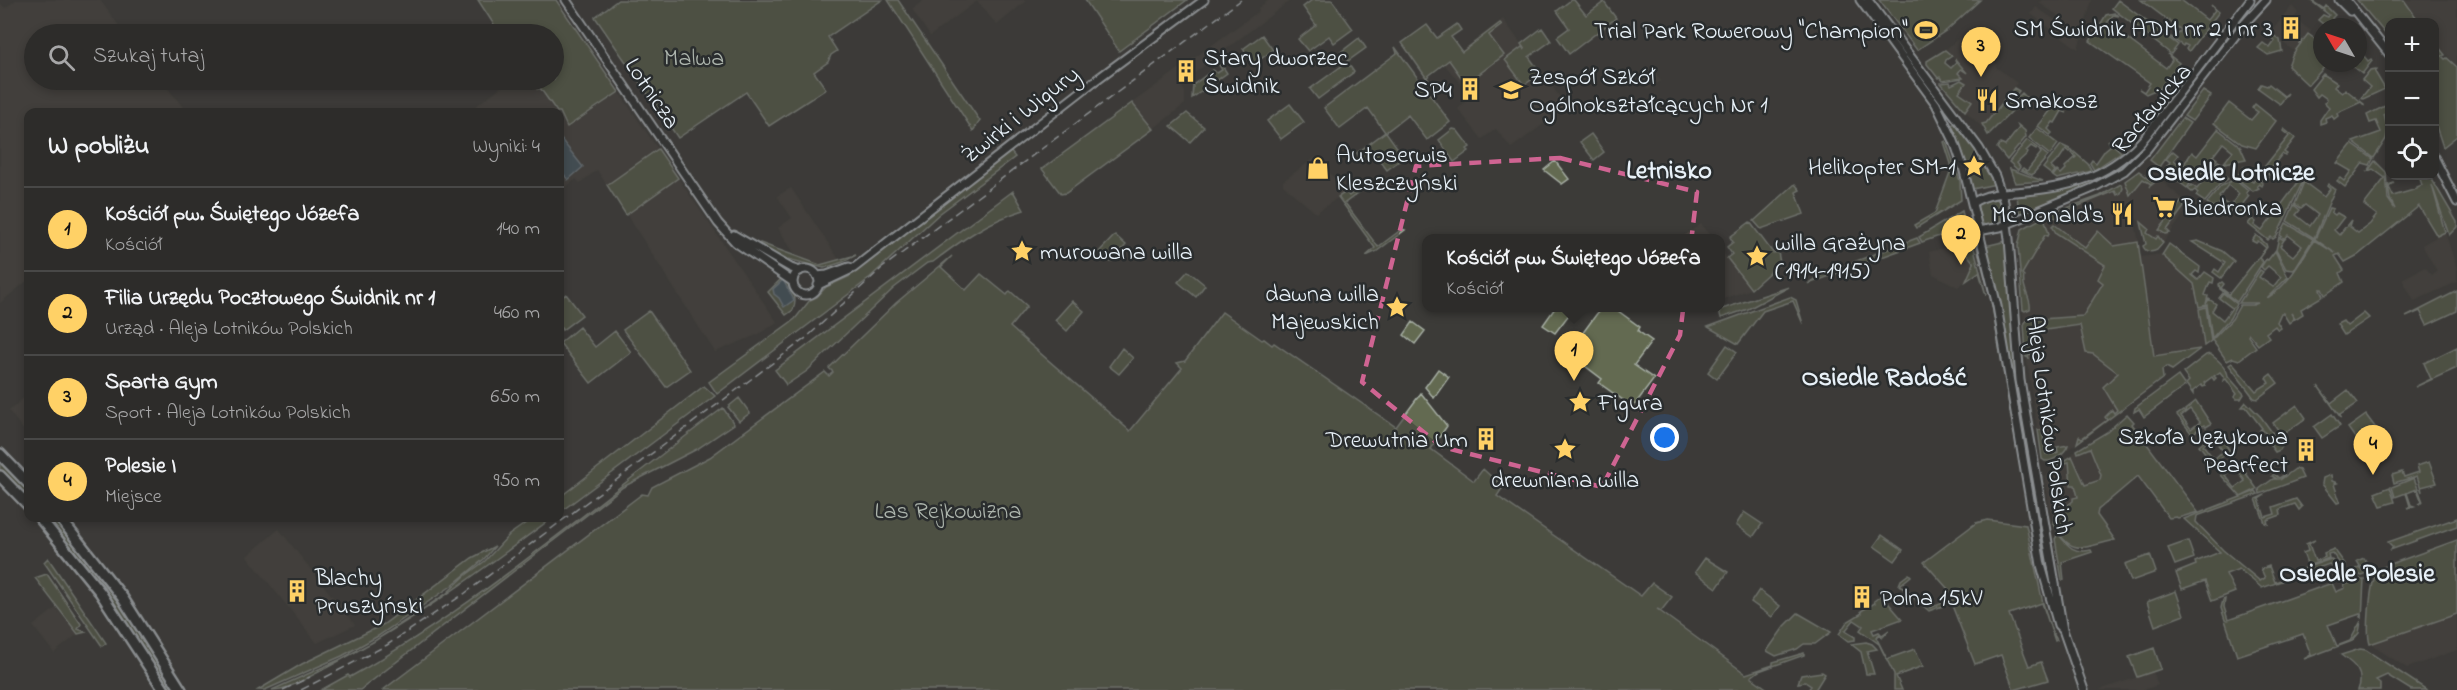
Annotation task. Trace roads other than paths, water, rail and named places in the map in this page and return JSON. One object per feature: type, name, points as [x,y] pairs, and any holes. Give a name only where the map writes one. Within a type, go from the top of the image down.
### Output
[{"type":"highway","points":[[0,454],[24,479]]},
{"type":"highway","points":[[0,476],[24,501]]},
{"type":"highway","points":[[43,522],[100,591],[164,690]]},
{"type":"highway","points":[[63,522],[122,597],[181,690]]},
{"type":"street","name":"Lotnicza","points":[[566,0],[717,223],[735,242],[793,282]]},
{"type":"street","name":"Żwirki i Wigury","points":[[818,285],[847,273],[1204,0]]},
{"type":"street","points":[[1860,0],[1938,107],[1959,153],[1972,203]]},
{"type":"street","points":[[1868,0],[1979,148],[1991,168],[2001,193]]},
{"type":"street","name":"Racławicka","points":[[1972,203],[1987,195],[2051,189],[2075,184],[2098,175],[2122,160],[2146,136],[2250,0]]},
{"type":"street","name":"Racławicka","points":[[1978,231],[1994,229],[2110,180],[2131,165],[2146,150],[2245,23],[2266,0]]},
{"type":"street","points":[[2339,0],[2358,18]]},
{"type":"street","points":[[2346,0],[2359,18]]},
{"type":"street","points":[[2367,28],[2385,49]]},
{"type":"street","points":[[2439,167],[2457,202]]},
{"type":"street","name":"Aleja Lotników Polskich","points":[[2001,193],[2008,223],[2021,390],[2063,630],[2084,690]]},
{"type":"street","name":"Aleja Lotników Polskich","points":[[1972,203],[1997,306],[2042,565],[2058,625],[2063,630]]},
{"type":"street","name":"Lotnicza","points":[[708,207],[726,228],[740,239],[800,271]]},
{"type":"street","name":"Żwirki i Wigury","points":[[817,276],[831,274],[862,261]]},
{"type":"street","points":[[809,270],[817,276],[818,285],[812,293],[804,294],[796,290],[793,282],[800,271],[809,270]]},
{"type":"water","points":[[564,143],[583,167],[568,180],[564,174]]},
{"type":"water","points":[[783,280],[794,300],[784,307],[773,289]]},
{"type":"railway","points":[[564,519],[806,338],[882,268],[1241,0]]},
{"type":"railway","points":[[301,690],[387,645],[464,594],[560,522]]},
{"type":"railway","points":[[283,690],[310,677]]},
{"type":"place","name":"SM Świdnik ADM nr 2 i nr 3","points":[[2291,28]]},
{"type":"place","name":"Trial Park Rowerowy \"Champion\"","points":[[1926,30]]},
{"type":"place","name":"Stary dworzec Świdnik","points":[[1186,71]]},
{"type":"place","name":"Sparta Gym","points":[[1981,77]]},
{"type":"place","name":"SP4","points":[[1470,89]]},
{"type":"place","name":"Zespół Szkół Ogólnokształcących Nr 1","points":[[1511,90]]},
{"type":"place","name":"Smakosz","points":[[1987,100]]},
{"type":"place","name":"Helikopter SM-1","points":[[1974,166]]},
{"type":"place","name":"Autoserwis Kleszczyński","points":[[1318,168]]},
{"type":"place","name":"Biedronka","points":[[2164,207]]},
{"type":"place","name":"McDonald's","points":[[2122,214]]},
{"type":"place","name":"murowana willa","points":[[1022,251]]},
{"type":"place","name":"willa Grażyna (1914-1915)","points":[[1757,256]]},
{"type":"place","name":"Filia Urzędu Pocztowego Świdnik nr 1","points":[[1961,265]]},
{"type":"place","name":"dawna willa Majewskich","points":[[1397,307]]},
{"type":"place","name":"Kościół pw. Świętego Józefa","points":[[1574,381]]},
{"type":"place","name":"Figura","points":[[1580,402]]},
{"type":"place","name":"Drewutnia Um","points":[[1486,439]]},
{"type":"place","name":"drewniana willa","points":[[1565,449]]},
{"type":"place","name":"Szkoła Językowa Pearfect","points":[[2306,450]]},
{"type":"place","name":"Polesie I","points":[[2373,475]]},
{"type":"place","name":"Blachy Pruszyński","points":[[297,591]]},
{"type":"place","name":"Polna 15kV","points":[[1862,597]]},
{"type":"district","name":"Letnisko","points":[[1669,169]]},
{"type":"district","name":"Osiedle Lotnicze","points":[[2231,171]]},
{"type":"district","name":"Osiedle Radość","points":[[1884,376]]},
{"type":"district","name":"Osiedle Polesie","points":[[2357,572]]},
{"type":"park label","name":"Malwa","points":[[694,57]]},
{"type":"park label","name":"Las Rejkowizna","points":[[948,510]]}]
